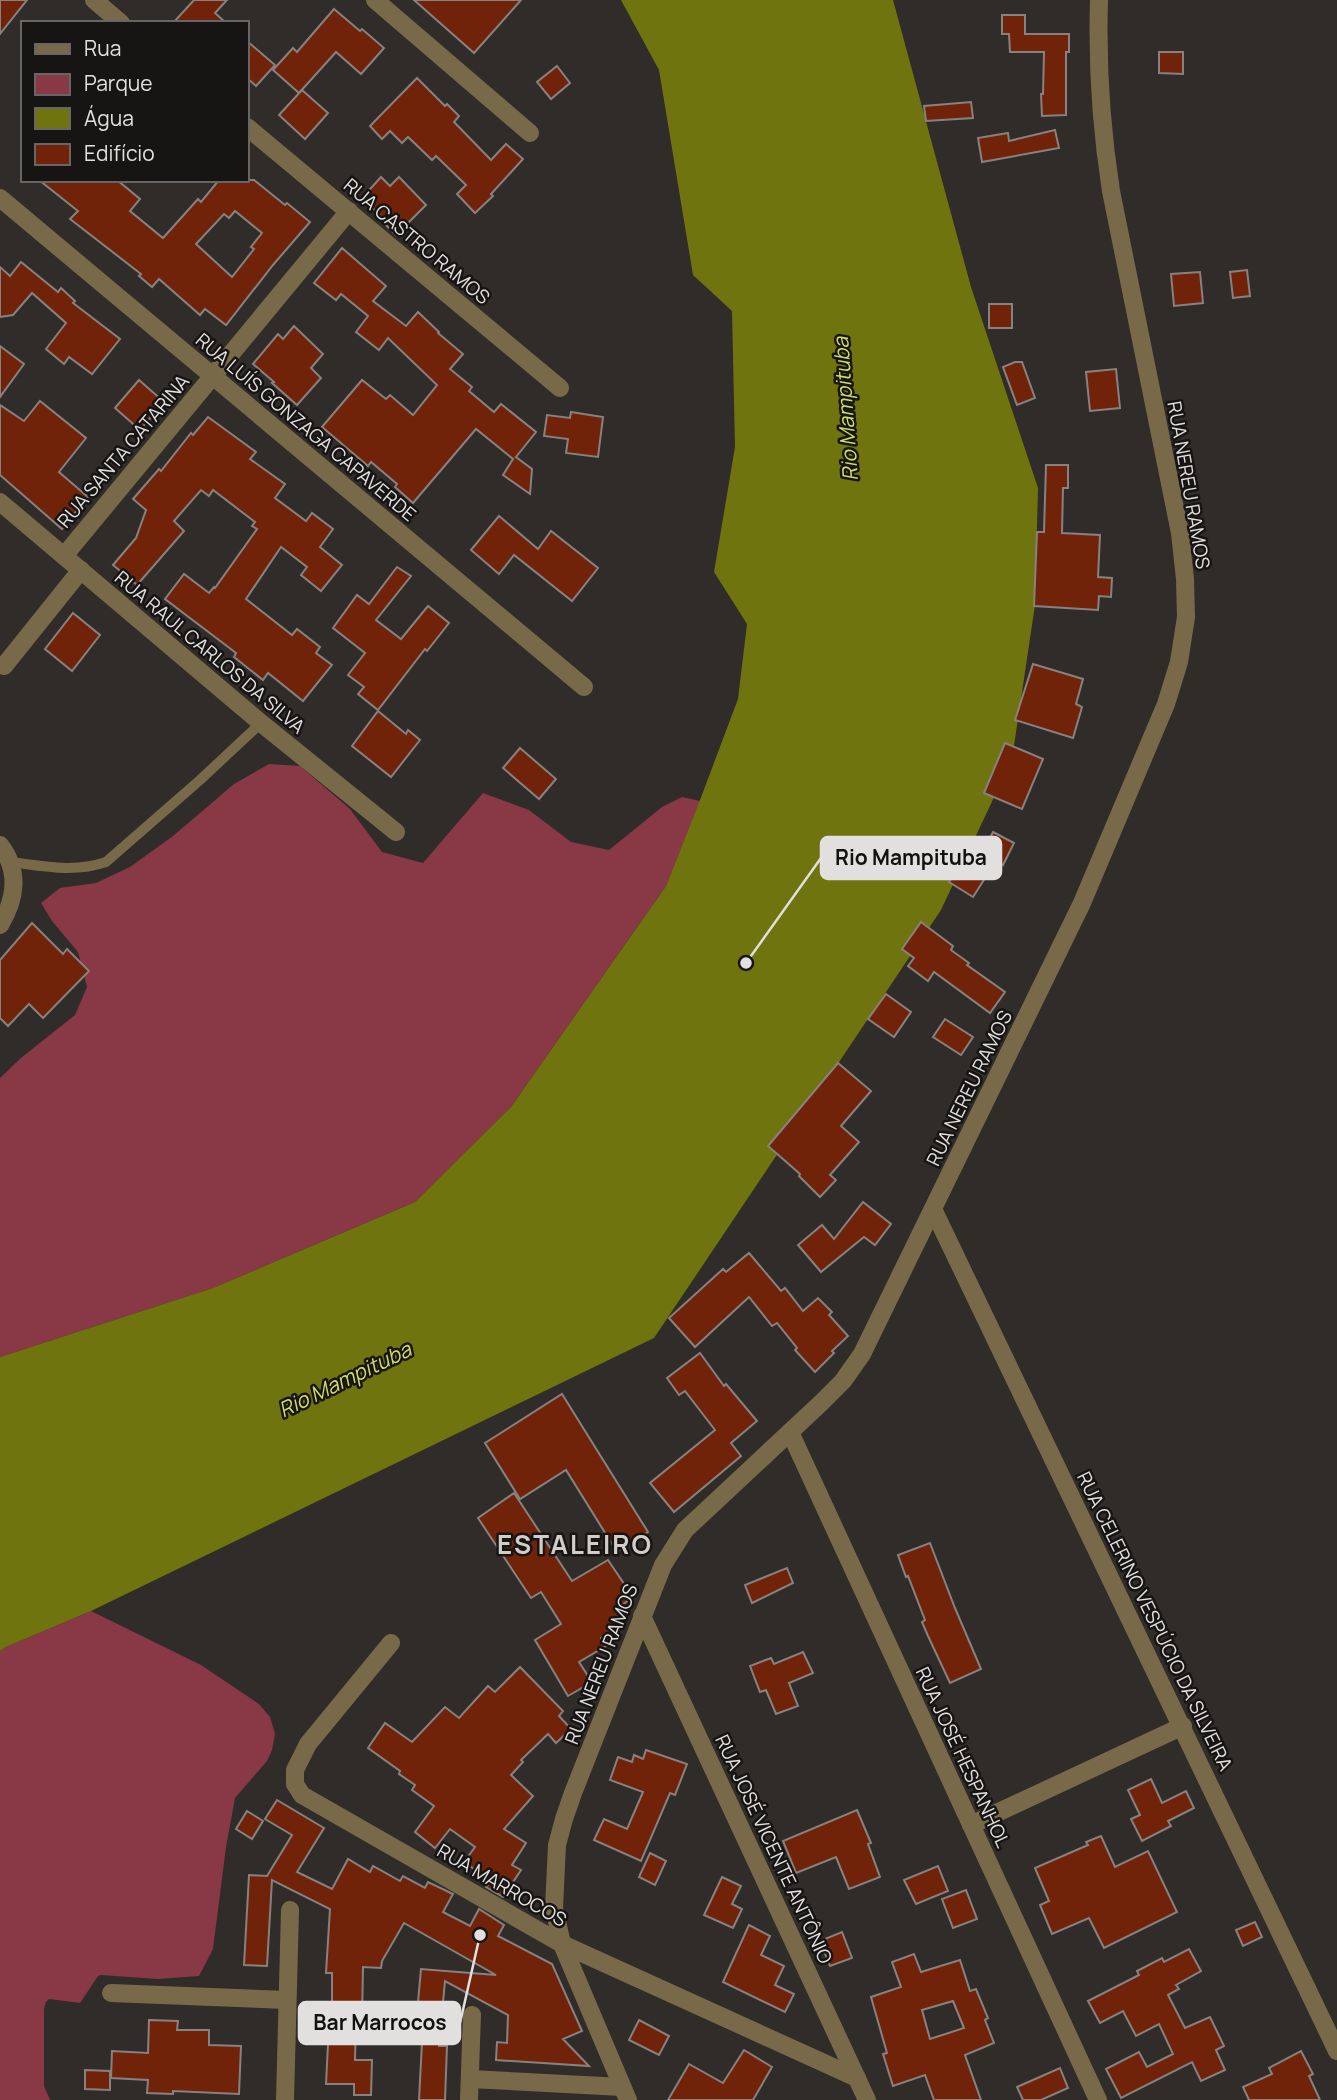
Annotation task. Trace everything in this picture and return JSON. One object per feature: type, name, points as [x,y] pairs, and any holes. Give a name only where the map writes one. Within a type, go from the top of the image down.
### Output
[{"type":"street","points":[[94,0],[119,21]]},
{"type":"street","points":[[375,0],[530,133]]},
{"type":"street","name":"RUA NEREU RAMOS","points":[[625,2093],[562,1944],[554,1908],[557,1845],[573,1793],[663,1565],[685,1530],[843,1381],[862,1354],[1104,854],[1166,704],[1179,662],[1186,617],[1180,533],[1103,140],[1099,92],[1099,0]]},
{"type":"street","name":"RUA CASTRO RAMOS","points":[[248,128],[560,388]]},
{"type":"street","name":"RUA LUÍS GONZAGA CAPAVERDE","points":[[0,198],[584,687]]},
{"type":"street","name":"RUA SANTA CATARINA","points":[[64,556],[349,211]]},
{"type":"street","name":"RUA RAUL CARLOS DA SILVA","points":[[0,502],[261,723],[396,832]]},
{"type":"street","points":[[4,666],[81,570]]},
{"type":"street","points":[[0,845],[10,862],[14,882],[9,911],[0,925]]},
{"type":"street","name":"RUA CELERINO VESPÚCIO DA SILVEIRA","points":[[933,1209],[1337,2051]]},
{"type":"street","name":"RUA JOSÉ HESPANHOL","points":[[790,1432],[1098,2100]]},
{"type":"street","name":"RUA JOSÉ VICENTE ANTÔNIO","points":[[642,1616],[867,2100]]},
{"type":"street","name":"RUA MARROCOS","points":[[391,1643],[308,1744],[295,1770],[295,1784],[302,1795],[562,1944],[857,2078]]},
{"type":"street","points":[[971,1825],[1183,1726]]},
{"type":"street","points":[[285,2100],[290,1910]]},
{"type":"street","points":[[111,1993],[288,2000]]},
{"type":"street","points":[[469,2100],[472,2015]]},
{"type":"street","points":[[470,2079],[625,2093]]},
{"type":"lane","points":[[10,862],[75,869],[106,862],[261,723]]},
{"type":"green space","points":[[269,764],[300,766],[350,809],[382,852],[423,863],[483,793],[529,810],[571,842],[609,850],[662,807],[682,797],[700,801],[666,886],[511,1107],[415,1202],[213,1288],[0,1357],[0,1078],[75,1015],[87,987],[78,952],[41,903],[60,888],[96,883],[130,867],[173,836],[234,784]]},
{"type":"green space","points":[[91,1611],[201,1665],[259,1704],[270,1717],[275,1734],[267,1761],[235,1798],[213,1949],[199,1976],[158,1979],[101,1975],[80,2003],[49,1999],[44,2009],[44,2086],[50,2100],[0,2100],[0,1651]]},
{"type":"water","points":[[621,0],[893,0],[971,287],[1038,488],[1035,605],[1012,759],[941,910],[654,1338],[91,1611],[0,1651],[0,1357],[213,1288],[415,1202],[511,1107],[666,886],[738,699],[747,624],[714,572],[735,447],[732,311],[693,275],[659,70]]},
{"type":"building","points":[[0,0],[27,0],[0,34]]},
{"type":"building","points":[[194,0],[227,0],[215,13],[224,21],[175,21]]},
{"type":"building","points":[[414,0],[521,0],[474,53]]},
{"type":"building","points":[[334,9],[384,48],[361,74],[336,52],[299,93],[273,70],[293,48],[297,52]]},
{"type":"building","points":[[1002,15],[1025,15],[1025,34],[1069,34],[1069,52],[1066,52],[1066,115],[1042,116],[1044,52],[1010,52],[1009,34],[1002,34]]},
{"type":"building","points":[[248,42],[275,65],[256,86],[248,79]]},
{"type":"building","points":[[1159,52],[1183,52],[1183,74],[1159,73]]},
{"type":"building","points":[[557,66],[570,83],[551,99],[537,82]]},
{"type":"building","points":[[417,78],[459,116],[454,122],[491,160],[506,144],[523,159],[491,194],[493,196],[475,213],[457,194],[466,185],[436,156],[432,160],[408,137],[402,143],[390,131],[382,139],[370,126]]},
{"type":"building","points":[[302,90],[328,113],[305,139],[279,115]]},
{"type":"building","points":[[971,102],[973,118],[926,121],[924,106]]},
{"type":"building","points":[[1055,130],[1059,148],[982,162],[978,138],[1008,133],[1009,141]]},
{"type":"building","points":[[381,177],[390,186],[399,177],[426,205],[396,235],[362,198]]},
{"type":"building","points":[[254,180],[310,222],[226,325],[205,309],[200,315],[159,279],[152,287],[139,276],[141,274],[70,219],[78,211],[42,182],[119,182],[140,199],[130,211],[163,238],[198,199],[201,202],[217,182]],"holes":[[[235,211],[262,233],[251,247],[254,249],[232,277],[196,244],[224,214],[229,218]]]},
{"type":"building","points":[[342,248],[386,286],[373,301],[406,326],[418,312],[463,354],[450,369],[472,387],[469,391],[494,412],[501,404],[536,432],[516,457],[532,469],[530,494],[503,475],[513,459],[476,429],[413,503],[395,487],[397,484],[371,462],[368,466],[322,427],[362,380],[386,399],[390,395],[413,415],[437,385],[388,338],[379,350],[356,332],[368,316],[341,294],[336,300],[314,283]]},
{"type":"building","points":[[21,262],[58,292],[61,288],[75,301],[73,303],[120,339],[92,374],[69,357],[64,364],[46,349],[66,323],[32,293],[13,315],[0,317],[0,267],[10,276]]},
{"type":"building","points":[[1247,270],[1250,296],[1233,298],[1230,272]]},
{"type":"building","points":[[1200,272],[1203,303],[1174,306],[1171,274]]},
{"type":"building","points":[[989,304],[1012,304],[1012,328],[989,328]]},
{"type":"building","points":[[294,326],[323,354],[311,368],[321,378],[297,405],[253,364],[278,334],[283,339]]},
{"type":"building","points":[[0,346],[24,364],[0,397]]},
{"type":"building","points":[[1022,362],[1035,398],[1017,405],[1003,367]]},
{"type":"building","points":[[1116,369],[1120,408],[1090,411],[1086,372]]},
{"type":"building","points":[[139,380],[164,402],[140,430],[115,408]]},
{"type":"building","points":[[40,401],[86,438],[59,472],[88,497],[62,529],[0,475],[0,405],[24,421]]},
{"type":"building","points":[[571,412],[603,417],[598,457],[566,453],[568,439],[544,436],[547,415],[570,418]]},
{"type":"building","points":[[208,417],[256,452],[250,459],[285,484],[275,498],[306,521],[312,513],[333,529],[320,547],[342,565],[321,591],[301,575],[307,567],[281,547],[246,599],[292,635],[297,629],[320,647],[316,653],[332,665],[303,701],[268,673],[263,680],[234,657],[236,653],[165,599],[184,574],[209,593],[257,529],[252,526],[255,522],[213,490],[209,496],[201,490],[174,521],[184,531],[137,585],[113,565],[136,538],[146,510],[133,499]]},
{"type":"building","points":[[1046,465],[1068,465],[1068,488],[1063,488],[1062,533],[1100,535],[1098,577],[1112,578],[1111,597],[1099,596],[1098,610],[1034,606],[1037,532],[1044,532]]},
{"type":"building","points":[[499,516],[538,549],[551,531],[598,568],[572,601],[514,555],[499,574],[471,550]]},
{"type":"building","points":[[397,567],[411,576],[376,620],[401,639],[428,606],[449,623],[427,651],[425,649],[378,710],[358,694],[364,687],[348,675],[365,653],[333,628],[357,595],[369,604]]},
{"type":"building","points":[[73,613],[100,635],[72,671],[45,649]]},
{"type":"building","points":[[1033,664],[1083,679],[1076,704],[1082,707],[1073,738],[1015,720]]},
{"type":"building","points":[[378,711],[406,734],[408,730],[420,740],[391,777],[352,746]]},
{"type":"building","points":[[1005,743],[1043,759],[1022,809],[984,793]]},
{"type":"building","points":[[520,748],[556,779],[539,799],[503,768]]},
{"type":"building","points":[[993,832],[1014,843],[1003,865],[996,861],[973,897],[949,882],[970,849],[981,855]]},
{"type":"building","points":[[921,922],[953,946],[951,950],[969,963],[967,965],[1005,992],[990,1013],[934,972],[928,981],[908,966],[914,958],[902,949]]},
{"type":"building","points":[[32,923],[63,954],[67,949],[89,971],[43,1018],[29,1004],[8,1026],[0,1018],[0,960]]},
{"type":"building","points":[[886,994],[911,1012],[894,1037],[868,1019]]},
{"type":"building","points":[[945,1019],[973,1037],[961,1055],[933,1037]]},
{"type":"building","points":[[838,1063],[871,1091],[841,1126],[859,1142],[830,1175],[836,1180],[820,1197],[800,1174],[768,1146]]},
{"type":"building","points":[[863,1202],[891,1224],[875,1245],[864,1237],[821,1272],[798,1245],[822,1225],[834,1239]]},
{"type":"building","points":[[749,1253],[781,1291],[785,1288],[803,1311],[818,1298],[832,1312],[829,1315],[848,1336],[815,1372],[795,1350],[797,1348],[777,1323],[772,1326],[749,1297],[695,1347],[669,1318],[723,1269],[726,1272]]},
{"type":"building","points":[[700,1353],[724,1386],[726,1384],[757,1421],[731,1443],[741,1456],[674,1512],[650,1483],[715,1430],[685,1391],[679,1395],[667,1378]]},
{"type":"building","points":[[562,1394],[648,1532],[617,1552],[566,1470],[520,1499],[485,1443]]},
{"type":"building","points":[[514,1493],[572,1581],[608,1560],[633,1597],[622,1605],[627,1613],[618,1619],[621,1624],[601,1638],[606,1646],[579,1662],[592,1682],[568,1696],[535,1640],[561,1624],[541,1592],[531,1598],[478,1518]]},
{"type":"building","points":[[930,1543],[981,1669],[950,1683],[922,1622],[925,1620],[898,1555]]},
{"type":"building","points":[[787,1568],[793,1583],[752,1603],[745,1585]]},
{"type":"building","points":[[803,1652],[813,1673],[789,1683],[798,1706],[776,1714],[766,1690],[760,1692],[750,1666],[771,1658],[774,1664]]},
{"type":"building","points":[[520,1667],[563,1711],[559,1716],[571,1729],[556,1743],[548,1734],[521,1760],[523,1762],[511,1775],[533,1796],[504,1829],[526,1843],[512,1865],[521,1870],[503,1897],[486,1887],[491,1881],[464,1862],[475,1847],[450,1829],[435,1848],[415,1832],[434,1806],[412,1790],[415,1785],[399,1774],[400,1771],[368,1748],[385,1723],[412,1742],[445,1707],[459,1718],[488,1686],[495,1692]]},
{"type":"building","points":[[646,1750],[687,1764],[675,1795],[670,1793],[641,1861],[594,1840],[604,1819],[627,1829],[643,1792],[610,1780],[618,1757],[632,1762],[634,1755],[643,1759]]},
{"type":"building","points":[[1151,1779],[1162,1803],[1186,1791],[1194,1808],[1168,1821],[1171,1826],[1142,1841],[1131,1819],[1140,1815],[1128,1790]]},
{"type":"building","points":[[277,1800],[324,1828],[297,1872],[332,1889],[348,1859],[370,1872],[373,1866],[400,1881],[403,1876],[425,1888],[428,1882],[453,1894],[443,1912],[470,1926],[479,1909],[504,1925],[498,1936],[552,1964],[582,2031],[563,2039],[589,2066],[496,2060],[497,2042],[507,2043],[508,2015],[445,1981],[439,2046],[447,2046],[445,2100],[419,2100],[422,2042],[401,2041],[403,2016],[415,2017],[417,2013],[421,1969],[496,1975],[404,1923],[382,1961],[381,1968],[363,1967],[362,2020],[356,2020],[355,2060],[372,2060],[371,2095],[354,2095],[354,2084],[326,2084],[329,2024],[332,2024],[332,1973],[326,1973],[330,1909],[272,1880],[267,1966],[244,1965],[249,1875],[267,1876],[292,1835],[265,1819]]},
{"type":"building","points":[[857,1810],[871,1843],[868,1844],[880,1877],[849,1889],[836,1857],[796,1873],[783,1841]]},
{"type":"building","points":[[247,1811],[263,1821],[252,1839],[236,1829]]},
{"type":"building","points":[[1101,1836],[1115,1867],[1148,1851],[1177,1912],[1104,1948],[1089,1918],[1052,1934],[1040,1905],[1049,1901],[1035,1868],[1088,1845],[1086,1842]]},
{"type":"building","points":[[650,1853],[666,1861],[655,1885],[639,1877]]},
{"type":"building","points":[[938,1866],[948,1891],[916,1904],[904,1880]]},
{"type":"building","points":[[722,1877],[741,1886],[732,1904],[742,1909],[733,1928],[704,1915]]},
{"type":"building","points":[[966,1890],[977,1919],[953,1928],[942,1899]]},
{"type":"building","points":[[1255,1922],[1262,1937],[1243,1946],[1236,1930]]},
{"type":"building","points":[[749,1925],[770,1936],[761,1955],[784,1966],[775,1985],[794,1994],[785,2012],[723,1982]]},
{"type":"building","points":[[842,1932],[852,1958],[830,1966],[820,1941]]},
{"type":"building","points":[[1189,1949],[1201,1971],[1176,1985],[1179,1989],[1168,1995],[1185,2028],[1210,2017],[1224,2046],[1216,2050],[1225,2070],[1201,2081],[1192,2062],[1121,2098],[1106,2069],[1139,2052],[1147,2067],[1173,2054],[1159,2024],[1136,2036],[1123,2011],[1100,2023],[1088,2001],[1139,1975],[1137,1971],[1162,1958],[1164,1962]]},
{"type":"building","points":[[914,1954],[921,1972],[960,1960],[970,1991],[976,1989],[988,2018],[985,2020],[994,2043],[965,2055],[981,2100],[934,2100],[925,2075],[893,2086],[871,1997],[901,1987],[892,1962]],"holes":[[[953,2001],[964,2028],[930,2039],[922,2010]]]},
{"type":"building","points":[[149,2020],[178,2021],[177,2030],[209,2030],[209,2045],[241,2046],[239,2094],[173,2091],[173,2094],[147,2093],[148,2080],[111,2078],[112,2051],[148,2053]]},
{"type":"building","points":[[639,2020],[669,2036],[659,2055],[629,2040]]},
{"type":"building","points":[[744,2050],[772,2067],[753,2100],[668,2100],[689,2064],[723,2083]]},
{"type":"building","points":[[1301,2051],[1313,2074],[1309,2076],[1320,2100],[1249,2100],[1243,2087],[1272,2074],[1269,2068]]},
{"type":"building","points":[[1060,2068],[1068,2088],[1041,2100],[1023,2100],[1017,2087]]},
{"type":"building","points":[[85,2070],[110,2071],[110,2090],[85,2089]]},
{"type":"place","name":"Rio Mampituba","points":[[746,963]]},
{"type":"place","name":"Bar Marrocos","points":[[480,1935]]},
{"type":"district","name":"ESTALEIRO","points":[[575,1545]]}]
